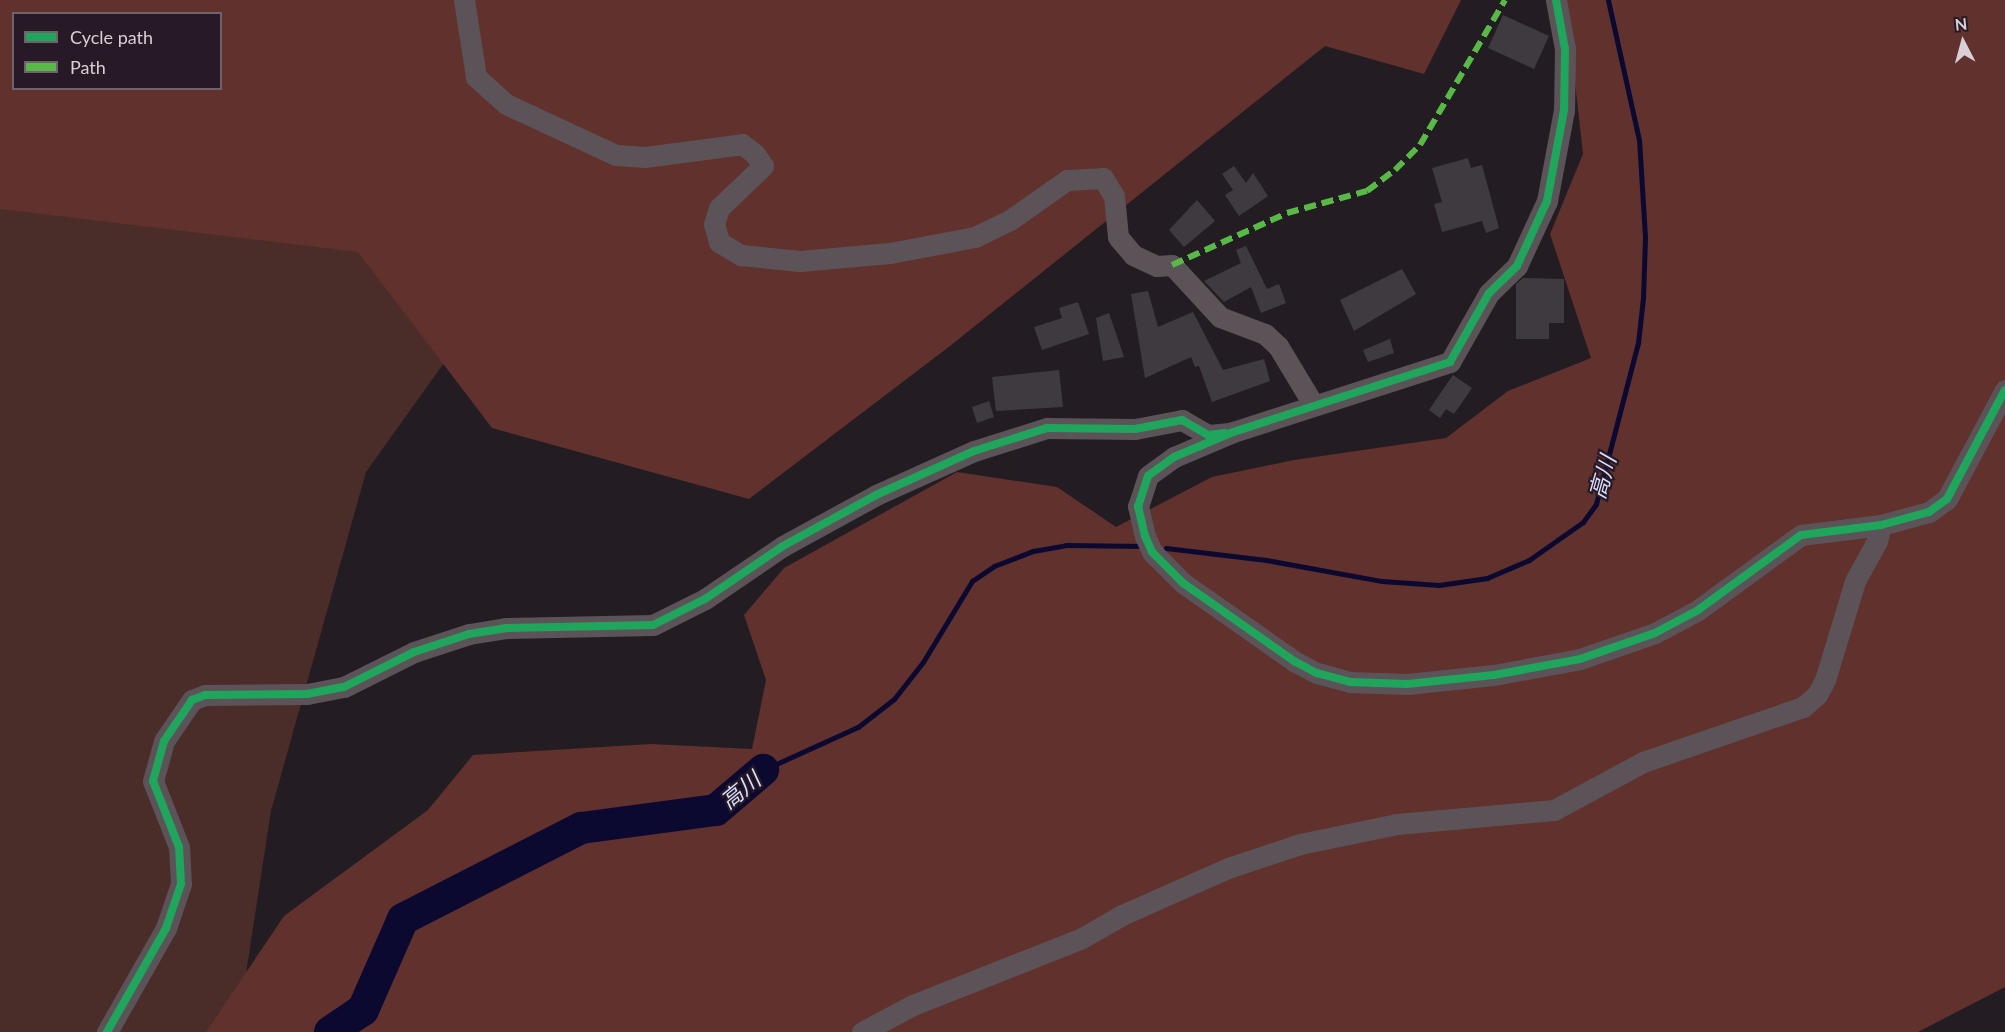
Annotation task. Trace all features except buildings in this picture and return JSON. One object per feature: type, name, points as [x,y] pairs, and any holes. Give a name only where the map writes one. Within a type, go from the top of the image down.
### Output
[{"type":"street","points":[[464,0],[476,77],[506,104],[616,155],[645,157],[742,144],[755,154],[764,166],[719,208],[714,224],[719,242],[741,255],[800,261],[890,252],[975,237],[1010,220],[1066,180],[1103,178],[1114,196],[1118,237],[1133,255],[1157,266],[1172,265],[1220,317],[1265,334],[1278,346],[1313,404]]},
{"type":"street","points":[[1556,0],[1565,49],[1564,110],[1547,201],[1517,266],[1489,293],[1450,362],[1313,404],[1233,432],[1174,458],[1148,476],[1138,506],[1152,552],[1183,583],[1256,636],[1317,673],[1350,682],[1407,684],[1494,675],[1580,659],[1655,633],[1698,610],[1801,535],[1881,525],[1915,517],[1947,499],[2005,390]]},
{"type":"street","points":[[107,1032],[166,928],[181,884],[180,847],[153,781],[164,741],[192,700],[205,695],[307,693],[344,687],[414,652],[469,634],[506,628],[653,625],[705,599],[783,546],[876,495],[974,451],[1047,428],[1135,429],[1182,420],[1208,435],[1233,432]]},
{"type":"street","points":[[862,1032],[913,1005],[1082,938],[1122,915],[1228,868],[1300,844],[1397,824],[1554,810],[1643,762],[1803,707],[1816,695],[1825,680],[1855,581],[1877,541],[1881,525]]},
{"type":"shaded area","points":[[0,0],[1461,0],[1424,74],[1325,46],[950,346],[749,499],[492,428],[358,252],[0,209]]},
{"type":"shaded area","points":[[1561,0],[2005,0],[2005,987],[1918,1032],[206,1032],[284,916],[428,810],[473,755],[651,744],[752,749],[766,680],[744,615],[784,568],[957,472],[1057,487],[1116,527],[1212,477],[1294,460],[1446,438],[1508,391],[1591,358],[1550,234],[1583,154],[1570,38]]},
{"type":"shaded area","points":[[0,170],[392,219],[499,286],[366,472],[271,811],[237,1032],[0,1032]]},
{"type":"waterway","name":"高川","points":[[1166,548],[1266,560],[1382,581],[1439,585],[1487,578],[1529,560],[1583,522],[1596,504],[1638,343],[1643,298],[1645,237],[1639,140],[1608,0]]},
{"type":"waterway","name":"高川","points":[[763,770],[858,727],[894,699],[923,662],[972,581],[994,566],[1033,551],[1066,545],[1144,546]]},
{"type":"waterway","name":"高川","points":[[330,1032],[363,1010],[403,919],[581,828],[716,810],[763,770]]},
{"type":"marked path","points":[[1172,265],[1287,213],[1367,191],[1395,170],[1420,145],[1505,0]]},
{"type":"cycle path","points":[[1556,0],[1565,49],[1564,110],[1547,201],[1517,266],[1489,293],[1450,362],[1233,432],[1174,457],[1148,476],[1138,506],[1145,536],[1152,552],[1183,583],[1294,661],[1317,673],[1350,682],[1407,684],[1494,675],[1580,659],[1655,633],[1698,610],[1801,535],[1881,525],[1929,512],[1947,499],[2005,390]]},
{"type":"cycle path","points":[[107,1032],[166,928],[181,884],[179,847],[153,781],[164,741],[192,700],[205,695],[307,694],[344,687],[414,652],[469,634],[506,628],[653,625],[705,599],[783,546],[876,495],[974,451],[1047,428],[1135,429],[1182,420],[1208,435],[1225,433]]}]
